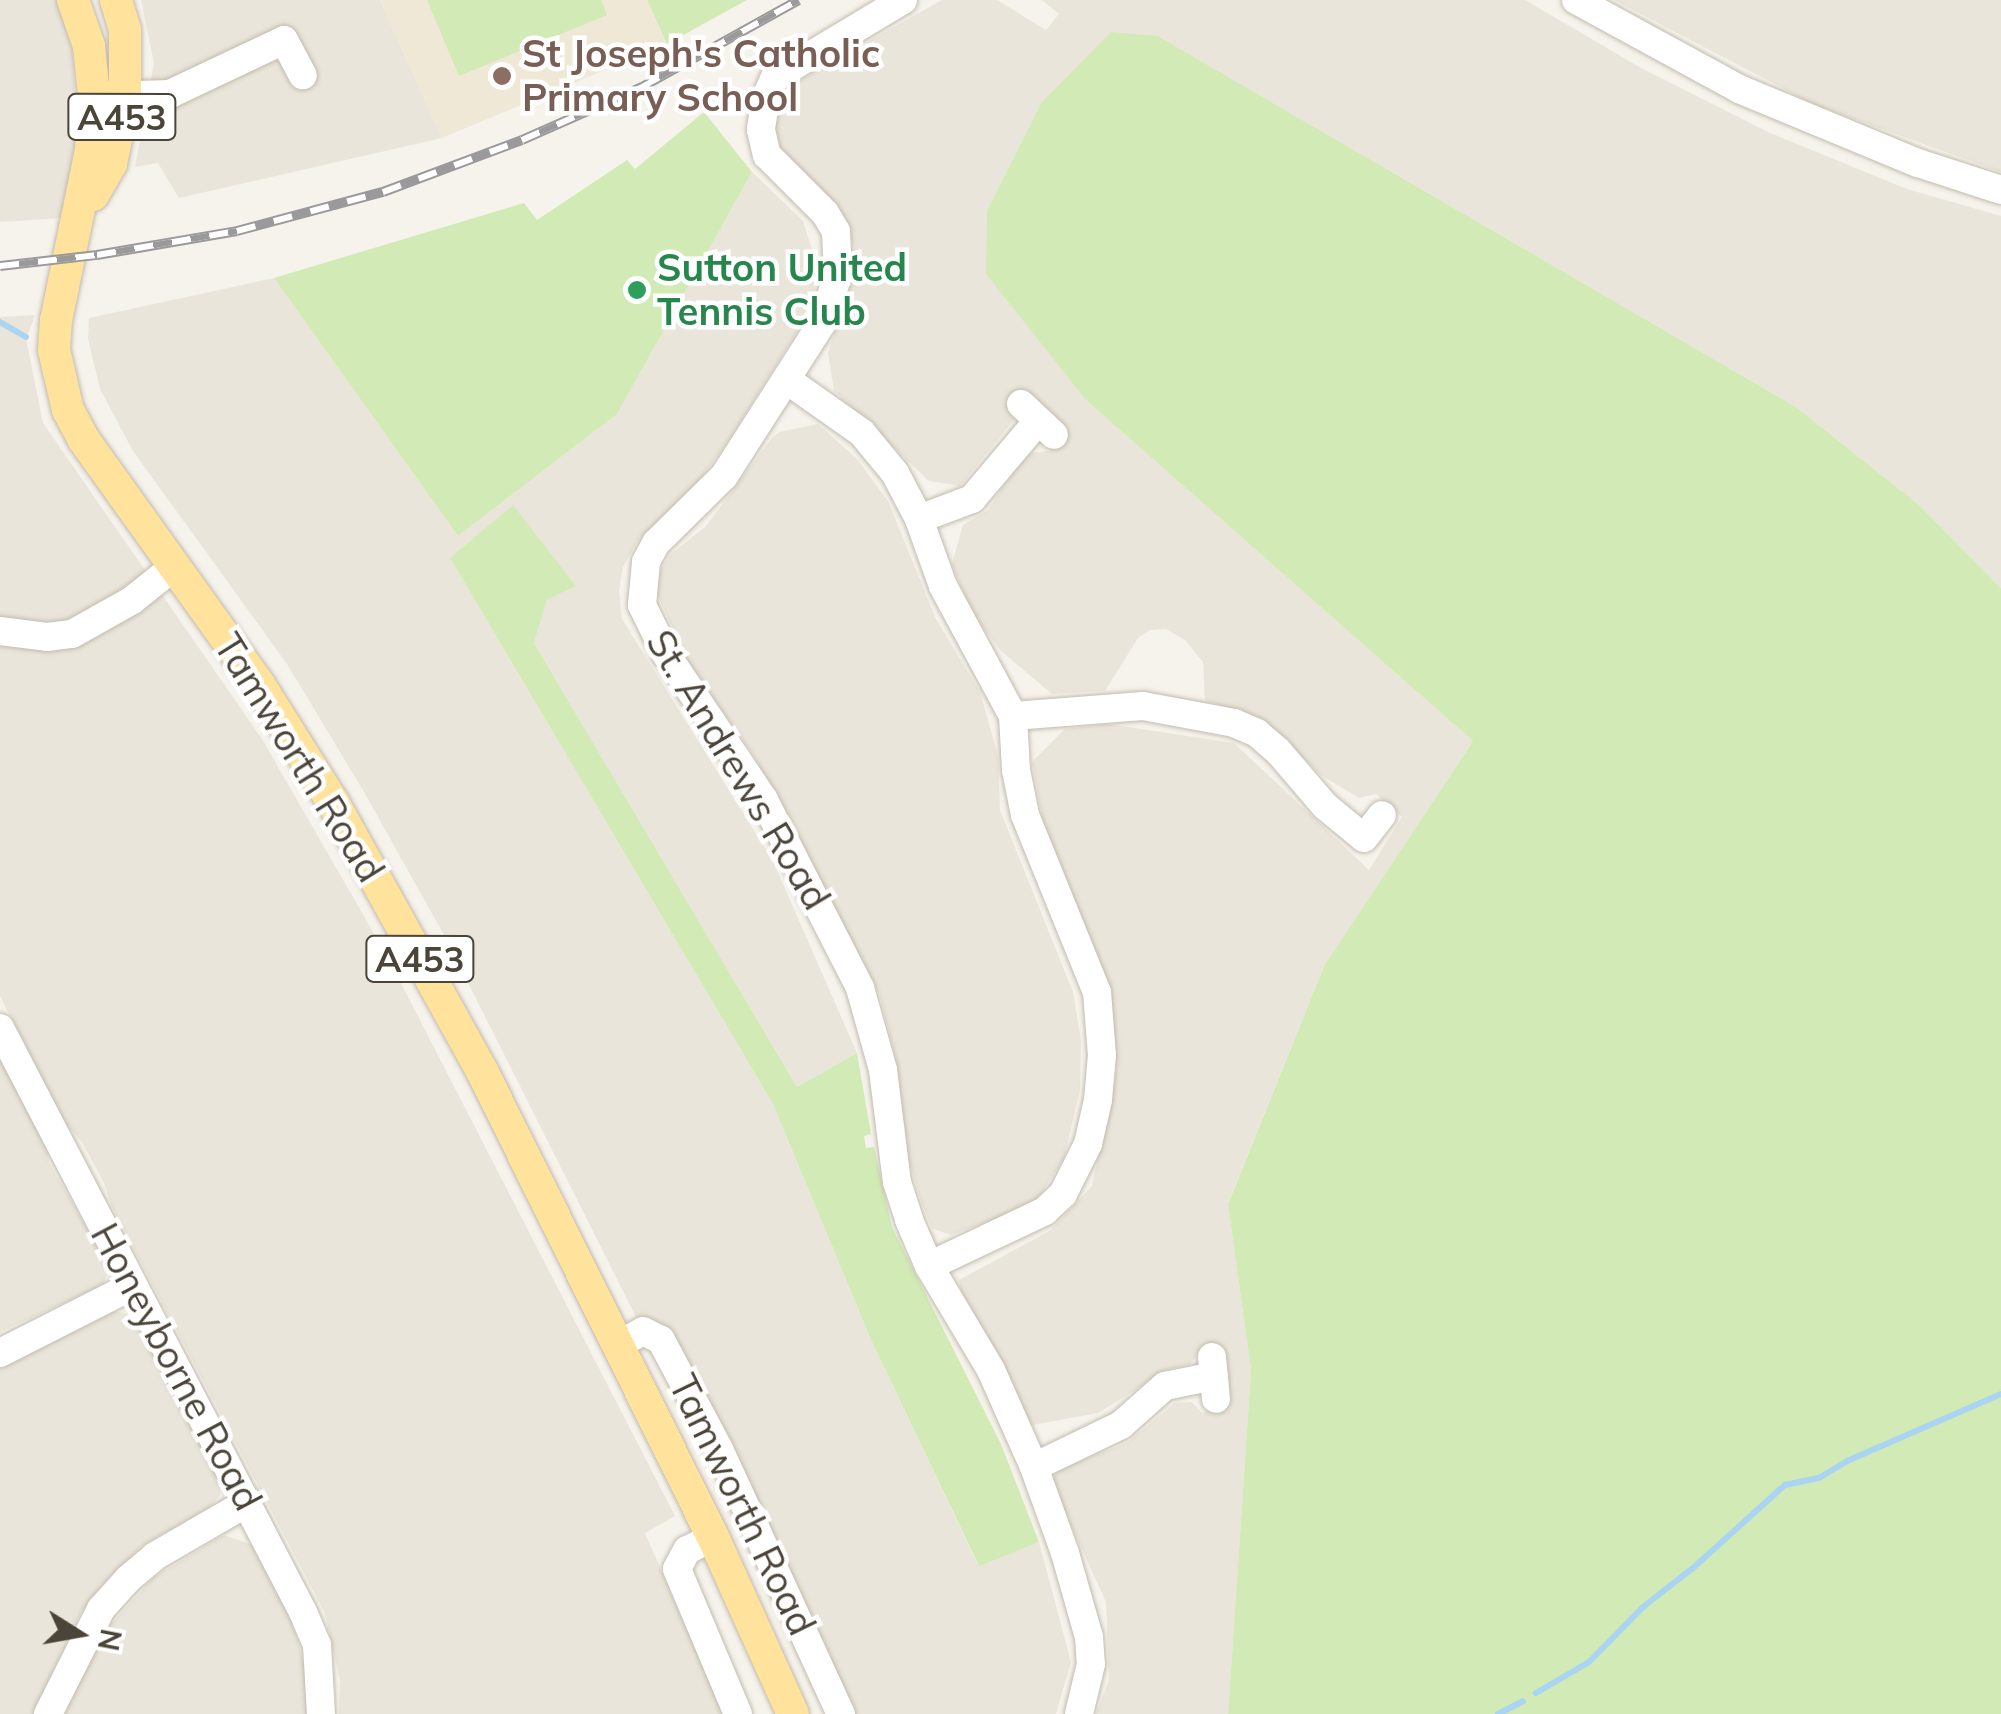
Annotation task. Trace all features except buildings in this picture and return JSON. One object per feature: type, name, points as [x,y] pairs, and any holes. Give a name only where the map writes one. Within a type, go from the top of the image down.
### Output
[{"type":"main road","name":"Tamworth Road","points":[[73,0],[109,96]]},
{"type":"main road","name":"Tamworth Road","points":[[116,0],[125,30],[109,96],[110,164],[77,225],[56,320],[58,378],[84,440],[260,686],[334,804],[482,1071],[713,1536],[793,1714]]},
{"type":"street","name":"St. Andrews Road","points":[[904,0],[775,77],[766,97],[761,130],[767,155],[784,178],[825,212],[836,231],[838,275],[822,322],[724,476],[656,543],[646,562],[642,604],[666,654],[764,800],[860,988],[883,1070],[897,1182],[929,1266],[991,1370],[1034,1467],[1088,1637],[1090,1677],[1080,1714]]},
{"type":"street","points":[[1576,0],[1755,96],[1918,163],[2001,190]]},
{"type":"street","points":[[109,96],[170,94],[284,40],[302,76]]},
{"type":"street","points":[[787,380],[862,432],[896,474],[919,518],[943,586],[1014,716],[1016,770],[1025,815],[1097,992],[1102,1056],[1098,1100],[1088,1144],[1062,1194],[1045,1211],[929,1266]]},
{"type":"street","points":[[919,518],[972,499],[1038,420]]},
{"type":"street","points":[[0,631],[46,636],[72,634],[131,601],[175,566]]},
{"type":"street","points":[[1014,716],[1143,706],[1234,724],[1257,733],[1278,751],[1325,806],[1364,838],[1382,815]]},
{"type":"street","name":"Honeyborne Road","points":[[0,1028],[248,1502],[317,1644],[321,1714]]},
{"type":"street","points":[[0,1353],[132,1286]]},
{"type":"street","name":"Tamworth Road","points":[[619,1344],[643,1332],[661,1340],[727,1466],[841,1714]]},
{"type":"street","points":[[1034,1467],[1121,1426],[1165,1386],[1214,1378]]},
{"type":"street","points":[[48,1714],[101,1609],[128,1579],[155,1556],[248,1502]]},
{"type":"street","name":"Tamworth Road","points":[[713,1536],[686,1550],[677,1569],[738,1714]]},
{"type":"shaded area","points":[[0,0],[56,0],[72,46],[78,138],[62,218],[0,222]]},
{"type":"shaded area","points":[[141,0],[380,0],[442,138],[179,198],[158,163],[135,167],[154,63]]},
{"type":"shaded area","name":"St Joseph's Catholic Primary School","points":[[380,0],[647,0],[667,44],[442,138]]},
{"type":"shaded area","points":[[942,0],[997,0],[1046,30],[1059,14],[1042,0],[1525,0],[1641,68],[1770,133],[1907,189],[2001,216],[2001,588],[1918,504],[1796,407],[1158,36],[1086,400],[1473,741],[1324,966],[1228,1203],[1251,1370],[1228,1714],[1096,1714],[1109,1680],[1106,1602],[1051,1481],[1059,1470],[1128,1442],[1175,1403],[1192,1402],[1202,1413],[1229,1404],[1222,1349],[1199,1353],[1190,1364],[1169,1369],[1098,1413],[1027,1426],[961,1292],[959,1280],[1051,1230],[1092,1186],[1116,1070],[1110,990],[1046,837],[1032,762],[1065,729],[1108,724],[1234,743],[1369,870],[1402,817],[1376,794],[1359,798],[1321,775],[1277,732],[1244,712],[1205,701],[1203,662],[1185,640],[1166,629],[1150,630],[1138,638],[1105,691],[1052,694],[1001,651],[971,611],[952,564],[963,525],[988,510],[1020,461],[1032,453],[1049,451],[1066,428],[1022,389],[1005,402],[1017,416],[960,486],[929,481],[834,391],[828,353],[853,275],[854,247],[835,204],[773,150],[771,114],[784,89]]},
{"type":"shaded area","points":[[1614,0],[2001,0],[2001,172],[1813,104]]},
{"type":"shaded area","points":[[752,172],[803,221],[819,271],[813,294],[797,332],[728,441],[698,483],[638,541],[623,567],[619,591],[622,619],[772,859],[857,1053],[797,1087],[534,643],[547,600],[576,586],[513,506],[450,558],[773,1104],[872,1342],[978,1565],[1039,1542],[1071,1662],[1056,1714],[853,1714],[664,1329],[651,1319],[638,1321],[444,935],[364,792],[287,664],[133,451],[100,389],[88,339],[89,318],[274,278],[458,536],[617,414]]},
{"type":"shaded area","points":[[35,315],[26,339],[43,423],[262,739],[388,958],[675,1516],[645,1533],[724,1714],[339,1714],[340,1681],[325,1613],[111,1205],[104,1183],[82,1142],[63,1121],[0,996],[0,317]]},
{"type":"shaded area","points":[[818,424],[857,459],[888,501],[936,619],[980,692],[998,756],[1000,810],[1073,992],[1081,1041],[1080,1090],[1064,1158],[1034,1205],[951,1235],[932,1228],[908,1157],[896,1059],[879,993],[755,757],[686,659],[657,593],[661,569],[671,554],[706,526],[771,439],[779,432]]},
{"type":"shaded area","points":[[0,1057],[47,1148],[49,1163],[110,1267],[103,1285],[0,1332]]},
{"type":"shaded area","points":[[113,1311],[133,1315],[220,1482],[220,1495],[209,1508],[143,1545],[107,1581],[81,1612],[33,1714],[0,1714],[0,1368]]},
{"type":"shaded area","points":[[224,1535],[253,1545],[289,1612],[306,1669],[306,1714],[63,1714],[79,1675],[111,1624],[154,1577]]},
{"type":"green space","points":[[427,0],[601,0],[607,15],[459,76]]},
{"type":"green space","points":[[647,0],[747,0],[667,44]]},
{"type":"green space","points":[[1111,32],[1158,36],[1796,407],[1918,504],[2001,588],[2001,1714],[1228,1714],[1251,1370],[1228,1204],[1324,966],[1473,741],[1086,400],[986,274],[987,211],[1042,102]]},
{"type":"green space","points":[[704,112],[752,172],[617,414],[458,536],[274,278],[524,203],[537,220],[627,160],[635,169]]},
{"type":"green space","points":[[513,505],[576,586],[547,600],[534,643],[797,1087],[857,1053],[871,1134],[864,1136],[866,1148],[874,1147],[892,1227],[1001,1444],[1039,1542],[979,1566],[872,1342],[773,1104],[450,558]]},
{"type":"waterway","points":[[0,322],[26,337]]},
{"type":"waterway","points":[[1536,1693],[1589,1662],[1643,1607],[1693,1568],[1785,1485],[1819,1478],[1847,1461],[2001,1394]]},
{"type":"waterway","points":[[1498,1714],[1523,1701]]},
{"type":"railway","points":[[0,266],[97,255],[237,231],[383,192],[522,140],[642,87],[799,0]]},
{"type":"place","name":"St Joseph's Catholic Primary School","points":[[502,76]]},
{"type":"place","name":"Sutton United Tennis Club","points":[[637,290]]}]
